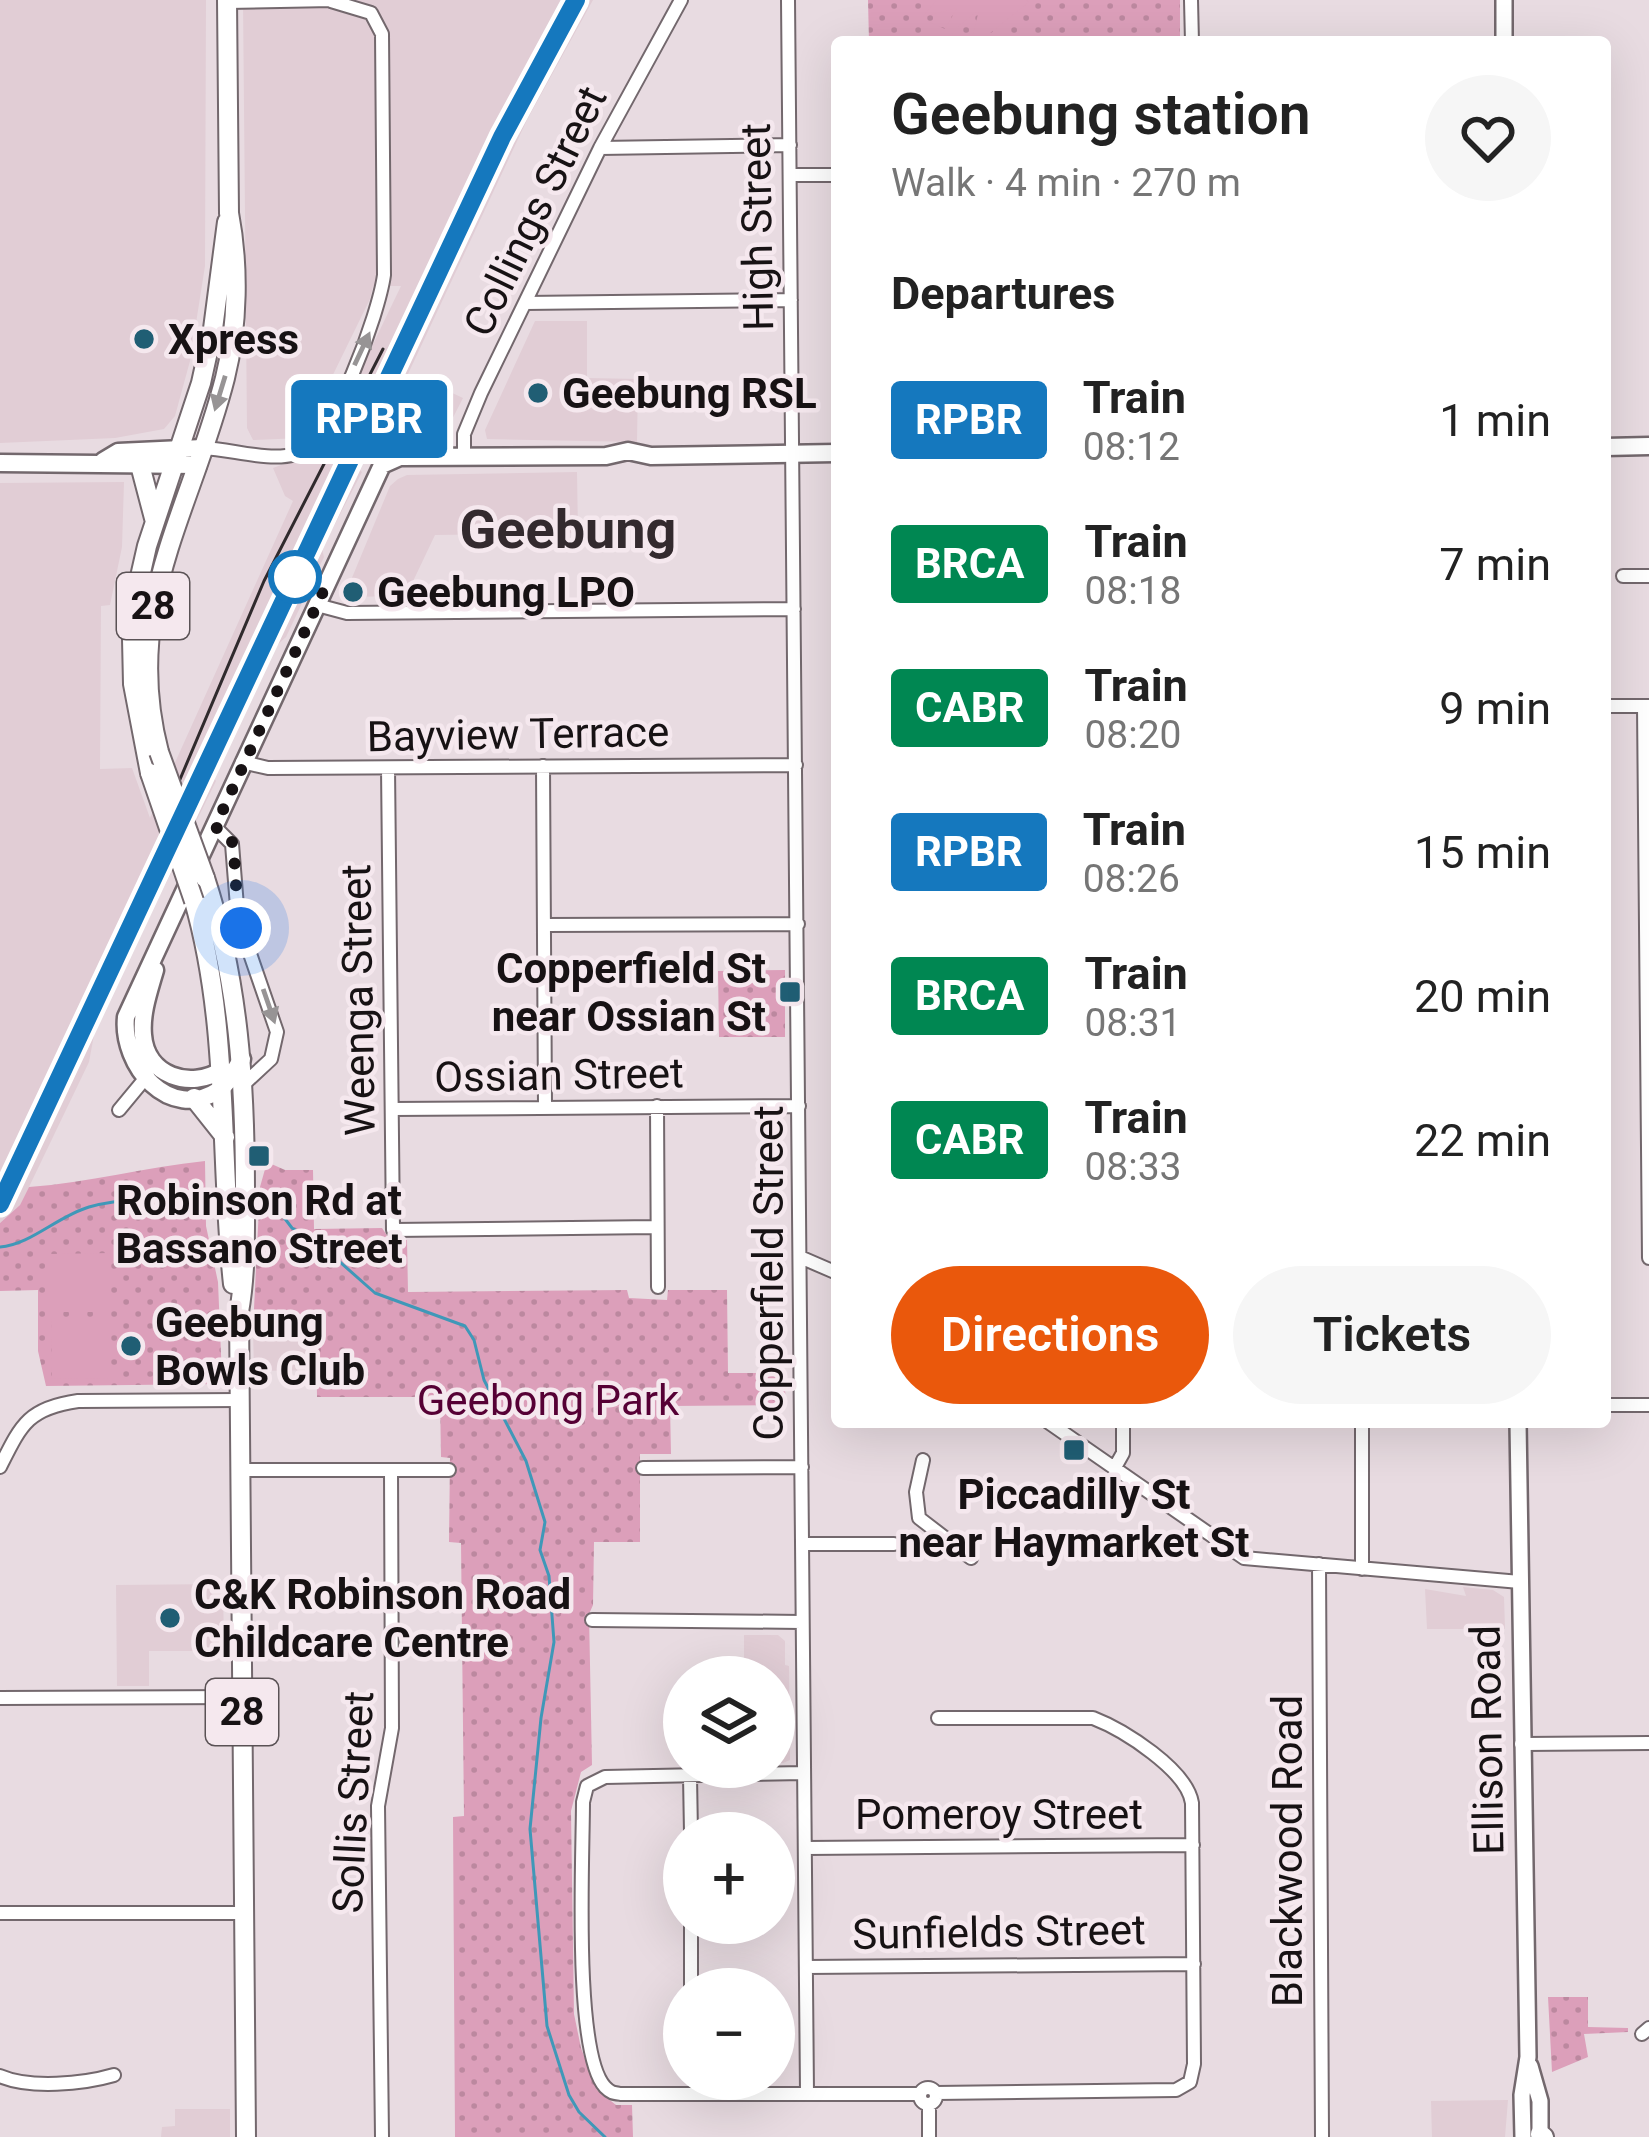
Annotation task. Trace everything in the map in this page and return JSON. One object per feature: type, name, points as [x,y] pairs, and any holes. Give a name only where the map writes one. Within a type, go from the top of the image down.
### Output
[{"type":"main road","name":"28","points":[[227,1],[232,337],[201,456],[162,567],[148,636],[148,695],[159,752],[205,878],[232,975],[244,1084],[244,1226],[238,1312],[245,2137]]},
{"type":"main road","name":"28","points":[[230,213],[222,237],[207,355],[136,590],[131,639],[135,710],[149,773],[194,901],[214,989],[230,1260],[238,1312]]},
{"type":"main road","points":[[1611,446],[1649,446]]},
{"type":"main road","points":[[242,1058],[222,1079],[194,1097],[166,1093],[128,1051],[125,1025],[136,989],[375,475],[386,462],[400,458],[606,456],[628,451],[651,456],[831,453]]},
{"type":"main road","points":[[102,462],[118,452],[201,456]]},
{"type":"main road","points":[[0,463],[140,464],[177,456]]},
{"type":"main road","points":[[140,464],[155,522]]},
{"type":"main road","points":[[151,1072],[188,1081],[222,1079]]},
{"type":"main road","points":[[194,1097],[225,1137]]},
{"type":"street","points":[[201,456],[280,456],[306,450],[326,425],[373,326],[382,296],[383,43],[371,13],[332,0],[227,1]]},
{"type":"street","points":[[371,13],[379,0]]},
{"type":"street","name":"Collings Street","points":[[464,457],[466,427],[600,148],[680,0]]},
{"type":"street","name":"High Street","points":[[788,0],[793,453]]},
{"type":"street","points":[[1191,0],[1192,36]]},
{"type":"street","points":[[1504,0],[1504,36]]},
{"type":"street","points":[[600,148],[790,145]]},
{"type":"street","points":[[790,175],[831,175]]},
{"type":"street","points":[[526,303],[791,300]]},
{"type":"street","name":"Copperfield Street","points":[[793,453],[807,2093]]},
{"type":"street","points":[[1623,576],[1649,576]]},
{"type":"street","points":[[317,605],[337,613],[794,609]]},
{"type":"street","points":[[1611,706],[1647,706],[1649,1258]]},
{"type":"street","name":"Bayview Terrace","points":[[242,762],[268,768],[796,765]]},
{"type":"street","points":[[543,766],[545,1107]]},
{"type":"street","name":"Weenga Street","points":[[388,768],[393,1230],[656,1227]]},
{"type":"street","points":[[215,827],[231,839],[232,884],[241,928],[277,1032],[271,1059],[244,1084]]},
{"type":"street","points":[[544,925],[798,924]]},
{"type":"street","points":[[119,1110],[151,1072]]},
{"type":"street","points":[[657,1106],[658,1287]]},
{"type":"street","name":"Ossian Street","points":[[392,1109],[799,1106]]},
{"type":"street","points":[[800,1257],[831,1270]]},
{"type":"street","points":[[0,1467],[27,1420],[51,1405],[240,1400]]},
{"type":"street","points":[[1611,1406],[1649,1405]]},
{"type":"street","points":[[1056,1428],[1238,1555],[1520,1582]]},
{"type":"street","points":[[1114,1469],[1123,1453],[1123,1428]]},
{"type":"street","points":[[1362,1428],[1362,1568]]},
{"type":"street","name":"Ellison Road","points":[[1517,1428],[1528,2057],[1540,2101],[1537,2136]]},
{"type":"street","points":[[923,1460],[916,1492],[919,1518],[971,1558]]},
{"type":"street","points":[[644,1468],[802,1467]]},
{"type":"street","points":[[240,1470],[449,1469]]},
{"type":"street","name":"Sollis Street","points":[[382,2137],[378,1806],[392,1741],[391,1470]]},
{"type":"street","points":[[802,1544],[894,1544]]},
{"type":"street","name":"Blackwood Road","points":[[1319,1564],[1322,2137]]},
{"type":"street","points":[[592,1620],[802,1622]]},
{"type":"street","points":[[0,1698],[242,1697]]},
{"type":"street","points":[[795,2092],[928,2097],[1170,2091],[1188,2085],[1194,2072],[1192,1803],[1184,1779],[1101,1720],[1084,1716],[938,1718]]},
{"type":"street","points":[[1521,1744],[1649,1743]]},
{"type":"street","points":[[795,1773],[803,1773]]},
{"type":"street","points":[[663,1776],[605,1777],[589,1783],[583,1802],[586,2024],[598,2075],[613,2093],[663,2089]]},
{"type":"street","name":"Pomeroy Street","points":[[806,1848],[1193,1845]]},
{"type":"street","points":[[0,1913],[244,1913]]},
{"type":"street","name":"Sunfields Street","points":[[806,1967],[1194,1964]]},
{"type":"street","points":[[0,2077],[19,2082],[91,2081],[114,2075]]},
{"type":"street","points":[[928,2097],[929,2137]]},
{"type":"shaded area","points":[[0,0],[206,0],[205,266],[190,361],[175,416],[164,429],[115,438],[0,443]]},
{"type":"shaded area","points":[[243,0],[593,0],[527,120],[378,438],[369,445],[358,469],[362,472],[322,549],[324,557],[286,637],[275,647],[245,699],[213,766],[216,781],[122,973],[94,1035],[89,1062],[29,1187],[20,1205],[0,1223],[0,483],[124,482],[122,547],[110,605],[101,606],[100,769],[132,768],[150,818],[293,501],[285,496],[273,468],[305,456],[328,438],[401,286],[373,286],[302,438],[253,440],[247,428]]},
{"type":"shaded area","points":[[535,321],[587,321],[587,378],[638,379],[637,442],[487,439],[485,430]]},
{"type":"shaded area","points":[[433,384],[463,398],[441,441],[407,440]]},
{"type":"shaded area","points":[[577,472],[578,533],[435,535],[406,596],[344,597],[390,486],[398,479],[407,475]]},
{"type":"shaded area","points":[[317,1328],[317,1370],[254,1371],[253,1329]]},
{"type":"shaded area","name":"C&K Robinson Road Childcare Centre","points":[[223,1584],[224,1651],[149,1651],[149,1686],[117,1686],[116,1585]]},
{"type":"shaded area","points":[[1463,1587],[1493,1590],[1504,1597],[1505,1629],[1427,1629],[1425,1589],[1466,1596]]},
{"type":"shaded area","points":[[744,1635],[778,1635],[785,1641],[785,1656],[744,1656]]},
{"type":"shaded area","points":[[1508,2100],[1505,2137],[1432,2137],[1431,2101]]},
{"type":"shaded area","points":[[175,2109],[230,2109],[230,2137],[161,2137],[162,2127],[175,2126]]},
{"type":"green space","points":[[868,0],[1180,0],[1180,36],[869,36]]},
{"type":"green space","points":[[937,0],[1029,2],[986,36],[972,36],[979,10],[953,36],[927,36],[927,21],[945,29],[957,8],[922,17]]},
{"type":"green space","points":[[785,970],[785,1037],[719,1037],[718,971]]},
{"type":"green space","points":[[205,1161],[206,1226],[218,1282],[222,1378],[218,1384],[46,1386],[38,1351],[38,1290],[0,1291],[0,1223],[20,1205],[29,1187]]},
{"type":"green space","name":"Geebong Park","points":[[267,1162],[285,1170],[313,1170],[314,1229],[382,1228],[390,1240],[407,1240],[408,1292],[627,1290],[629,1298],[667,1300],[668,1290],[727,1290],[728,1373],[784,1373],[786,1405],[670,1406],[671,1454],[640,1454],[640,1542],[594,1542],[589,1614],[592,1765],[581,1772],[571,1811],[574,2014],[597,2090],[616,2105],[632,2105],[633,2137],[455,2137],[453,1817],[464,1816],[461,1543],[449,1542],[450,1458],[441,1457],[440,1397],[317,1397],[316,1328],[253,1329],[260,1187]]},
{"type":"green space","points":[[110,1253],[110,1312],[51,1312],[51,1254]]},
{"type":"green space","points":[[51,1319],[111,1319],[111,1378],[52,1379]]},
{"type":"green space","points":[[1548,1997],[1588,1997],[1588,2027],[1628,2028],[1628,2032],[1584,2034],[1588,2057],[1552,2072]]},
{"type":"waterway","points":[[0,1247],[89,1207],[132,1200],[206,1198]]},
{"type":"waterway","points":[[261,1202],[276,1207],[292,1228],[323,1247],[375,1293],[465,1326],[474,1340],[484,1380],[526,1461],[545,1522],[540,1550],[549,1576],[554,1642],[530,1829],[547,2026],[569,2095],[605,2137]]},
{"type":"railway","points":[[0,1204],[502,137],[576,0]]},
{"type":"railway","points":[[167,810],[264,581],[383,349]]},
{"type":"train","name":"RPBR","points":[[0,1204],[502,137],[576,0]]},
{"type":"place","name":"Xpress","points":[[144,339]]},
{"type":"place","name":"Geebung RSL","points":[[538,393]]},
{"type":"place","name":"Geebung LPO","points":[[353,592]]},
{"type":"place","name":"Copperfield St near Ossian St","points":[[790,992]]},
{"type":"place","name":"Robinson Rd at Bassano Street","points":[[259,1156]]},
{"type":"place","name":"Geebung Bowls Club","points":[[131,1346]]},
{"type":"place","name":"Piccadilly St near Haymarket St","points":[[1074,1450]]},
{"type":"place","name":"C&K Robinson Road Childcare Centre","points":[[170,1618]]},
{"type":"district","name":"Geebung","points":[[568,529]]},
{"type":"route","points":[[241,928],[232,884],[232,844],[215,827],[326,585],[295,577]]}]
